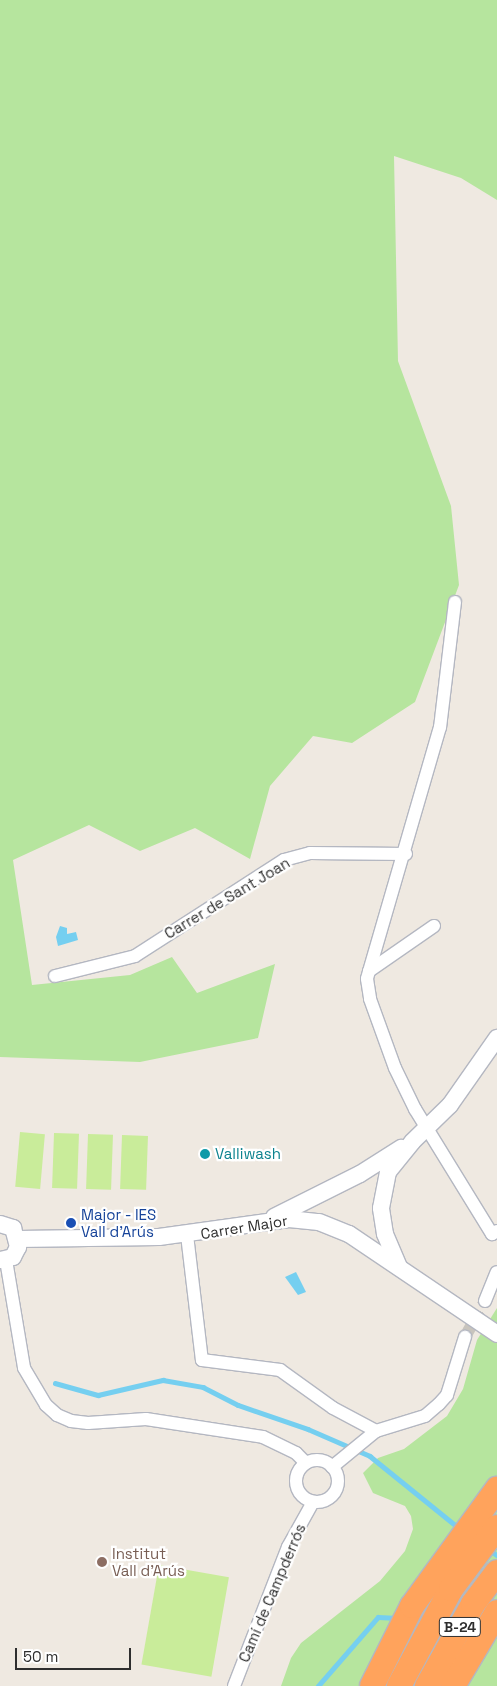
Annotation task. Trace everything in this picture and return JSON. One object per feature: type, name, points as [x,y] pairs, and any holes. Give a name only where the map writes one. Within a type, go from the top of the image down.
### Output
[{"type":"highway","points":[[372,1686],[412,1606],[497,1489]]},
{"type":"highway","name":"B-24","points":[[399,1686],[451,1589],[497,1528]]},
{"type":"highway","name":"B-24","points":[[427,1686],[473,1604],[497,1572]]},
{"type":"highway","points":[[453,1686],[497,1612]]},
{"type":"street","points":[[455,602],[440,727],[406,854],[369,971],[370,999],[395,1068],[427,1129],[492,1234],[497,1231]]},
{"type":"street","name":"Carrer de Sant Joan","points":[[55,976],[135,956],[284,860],[310,853],[406,854]]},
{"type":"street","points":[[369,971],[434,926]]},
{"type":"street","points":[[266,1221],[360,1174],[412,1142],[450,1105],[497,1038]]},
{"type":"street","points":[[400,1269],[385,1234],[381,1199],[388,1172],[412,1142]]},
{"type":"street","name":"Carrer Major","points":[[18,1239],[187,1235],[266,1221],[307,1220],[335,1227],[497,1334]]},
{"type":"street","points":[[0,1224],[13,1228],[18,1239],[17,1252],[3,1260],[24,1368],[35,1391],[57,1415],[71,1421],[88,1423],[146,1418],[263,1437],[296,1453],[306,1464]]},
{"type":"street","points":[[187,1235],[202,1360],[280,1370],[373,1434]]},
{"type":"street","points":[[484,1301],[497,1272]]},
{"type":"street","points":[[332,1467],[373,1434],[425,1416],[439,1404],[447,1394],[465,1337]]},
{"type":"street","points":[[321,1461],[332,1467],[337,1476],[337,1488],[324,1501],[313,1502],[301,1495],[296,1481],[300,1469],[306,1464],[321,1461]]},
{"type":"street","name":"Camí de Campderrós","points":[[234,1686],[288,1547],[313,1502]]},
{"type":"green space","points":[[0,0],[497,0],[497,200],[461,178],[394,156],[398,361],[451,506],[459,585],[415,702],[352,743],[313,736],[270,786],[250,859],[195,828],[140,851],[89,825],[13,860],[32,985],[130,975],[172,957],[197,993],[275,964],[258,1038],[140,1062],[0,1057]]},
{"type":"green space","points":[[20,1132],[45,1134],[40,1189],[15,1187]]},
{"type":"green space","points":[[54,1133],[79,1134],[77,1189],[52,1188]]},
{"type":"green space","points":[[88,1134],[113,1135],[111,1190],[86,1189]]},
{"type":"green space","points":[[122,1135],[148,1136],[146,1190],[120,1189]]},
{"type":"green space","points":[[497,1308],[497,1686],[281,1686],[291,1658],[301,1643],[380,1581],[405,1551],[413,1529],[411,1516],[405,1506],[373,1493],[363,1473],[378,1458],[404,1449],[447,1416],[463,1389],[477,1340]]},
{"type":"green space","points":[[159,1565],[229,1577],[211,1677],[141,1664]]},
{"type":"water","points":[[60,926],[67,928],[67,934],[76,932],[78,940],[58,946],[56,937]]},
{"type":"water","points":[[296,1272],[306,1292],[298,1295],[285,1277]]},
{"type":"waterway","points":[[55,1383],[98,1395],[163,1380],[203,1387],[238,1405],[308,1429],[370,1456],[460,1529]]},
{"type":"waterway","points":[[488,1549],[497,1555]]},
{"type":"waterway","points":[[318,1686],[378,1617],[398,1618]]},
{"type":"tunnel","points":[[465,1337],[485,1301]]},
{"type":"place","name":"Valliwash","points":[[205,1154]]},
{"type":"place","name":"Major - IES Vall d'Arús","points":[[71,1223]]},
{"type":"place","name":"Institut Vall d'Arús","points":[[102,1562]]}]
